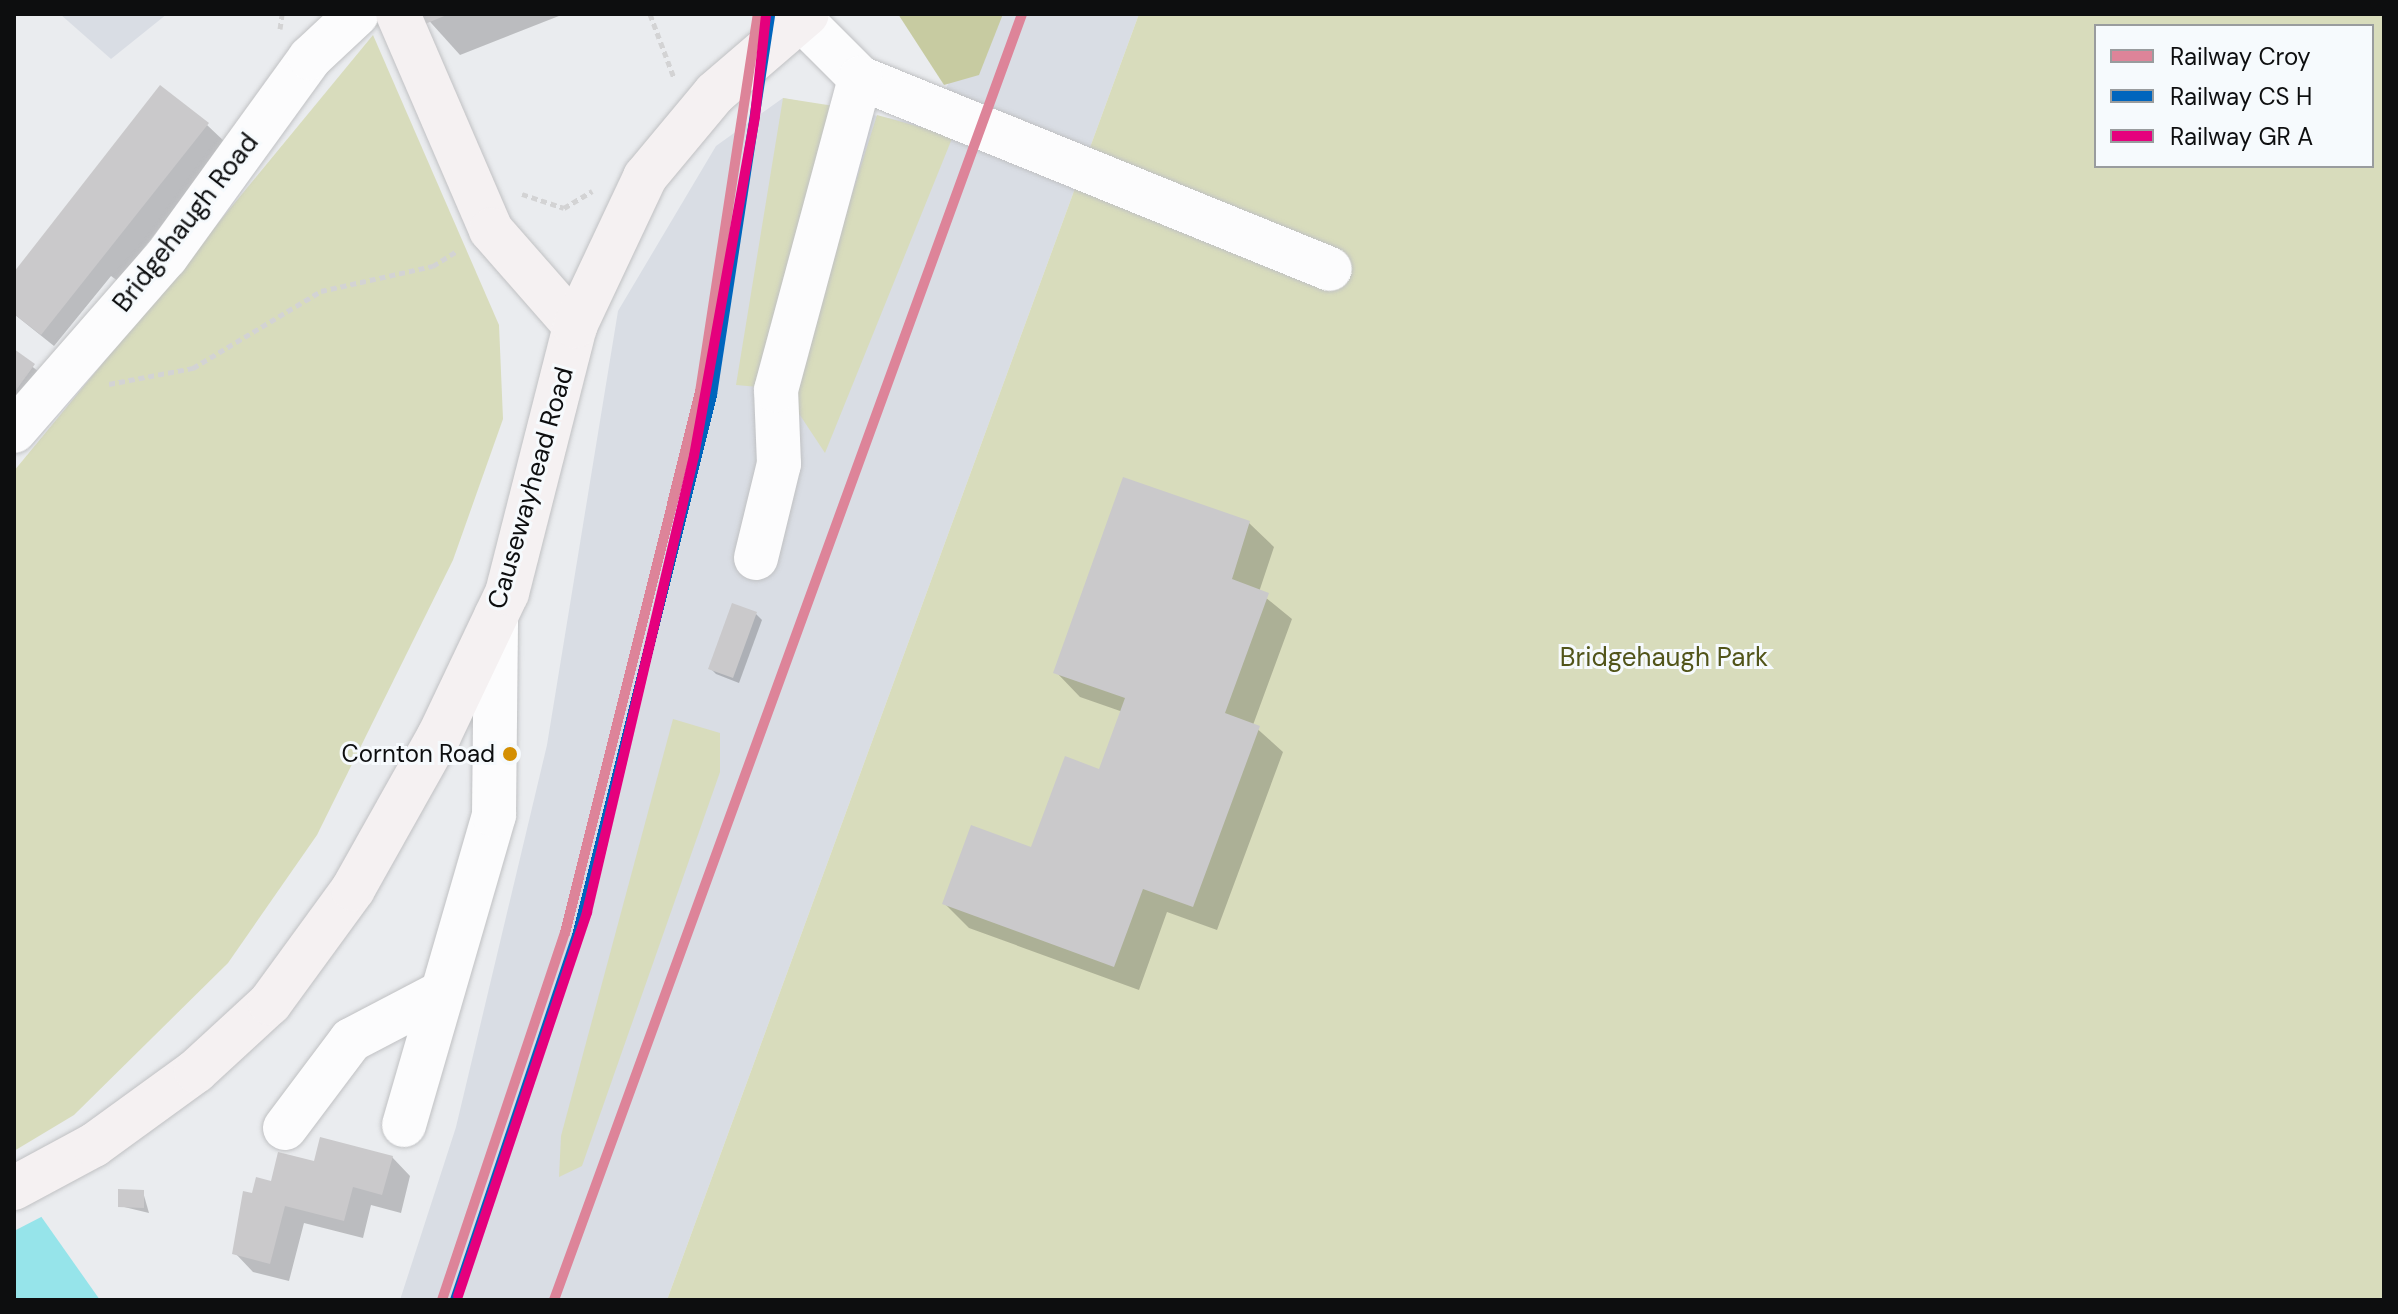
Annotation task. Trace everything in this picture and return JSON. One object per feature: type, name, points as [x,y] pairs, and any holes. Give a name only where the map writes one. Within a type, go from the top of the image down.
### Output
[{"type":"main road","points":[[398,14],[491,230],[575,326]]},
{"type":"main road","name":"Causewayhead Road","points":[[14,1188],[94,1145],[196,1071],[270,1003],[392,825],[496,616],[575,326],[645,177],[715,93],[804,16]]},
{"type":"street","name":"Bridgehaugh Road","points":[[14,431],[166,257],[310,58],[357,14]]},
{"type":"street","points":[[804,16],[860,78],[1330,269]]},
{"type":"street","points":[[756,558],[779,464],[776,390],[860,78]]},
{"type":"street","points":[[404,1125],[437,995],[494,815],[496,616]]},
{"type":"street","points":[[285,1128],[351,1040],[437,995]]},
{"type":"path","points":[[650,14],[676,83]]},
{"type":"path","points":[[75,362],[111,386],[193,368],[321,291],[433,266],[491,230]]},
{"type":"shaded area","points":[[60,14],[167,14],[111,59]]},
{"type":"shaded area","points":[[978,14],[1139,14],[667,1300],[400,1300],[456,1127],[547,745],[618,311],[716,146],[783,98],[930,126]]},
{"type":"green space","points":[[898,14],[1003,14],[979,75],[944,85]]},
{"type":"green space","name":"Bridgehaugh Park","points":[[1139,14],[2384,14],[2384,1300],[667,1300]]},
{"type":"green space","points":[[373,35],[499,325],[503,419],[453,560],[317,835],[228,963],[74,1115],[14,1151],[14,471]]},
{"type":"green space","points":[[783,98],[834,106],[759,387],[736,385]]},
{"type":"green space","points":[[877,115],[953,136],[825,453],[788,397]]},
{"type":"green space","points":[[673,719],[720,733],[720,772],[582,1166],[559,1177],[561,1136]]},
{"type":"water","points":[[14,1178],[100,1300],[14,1300]]},
{"type":"pier","points":[[14,1174],[45,1215],[14,1231]]},
{"type":"building","points":[[421,14],[449,14],[425,24]]},
{"type":"building","points":[[160,85],[209,123],[41,335],[14,314],[14,272]]},
{"type":"building","points":[[14,349],[35,364],[14,393]]},
{"type":"building","points":[[1123,477],[1250,521],[1232,579],[1269,593],[1225,713],[1260,726],[1193,907],[1143,889],[1114,967],[942,904],[971,825],[1031,847],[1065,756],[1099,769],[1125,698],[1053,673]]},
{"type":"building","points":[[732,603],[757,612],[733,678],[708,669]]},
{"type":"building","points":[[320,1137],[393,1156],[382,1195],[353,1187],[344,1221],[285,1206],[270,1264],[232,1254],[243,1191],[252,1193],[256,1177],[271,1181],[278,1152],[314,1161]]},
{"type":"building","points":[[118,1189],[144,1190],[144,1208],[118,1207]]},
{"type":"rail line","name":"Croy","points":[[442,1300],[565,933],[700,392],[758,14]]},
{"type":"rail line","name":"Croy","points":[[554,1300],[1022,14]]},
{"type":"transit line","points":[[458,1296],[587,912],[694,456],[755,116],[766,14]]},
{"type":"transit line","points":[[455,1300],[577,936],[712,395],[770,15]]},
{"type":"place","name":"Cornton Road","points":[[510,754]]}]
